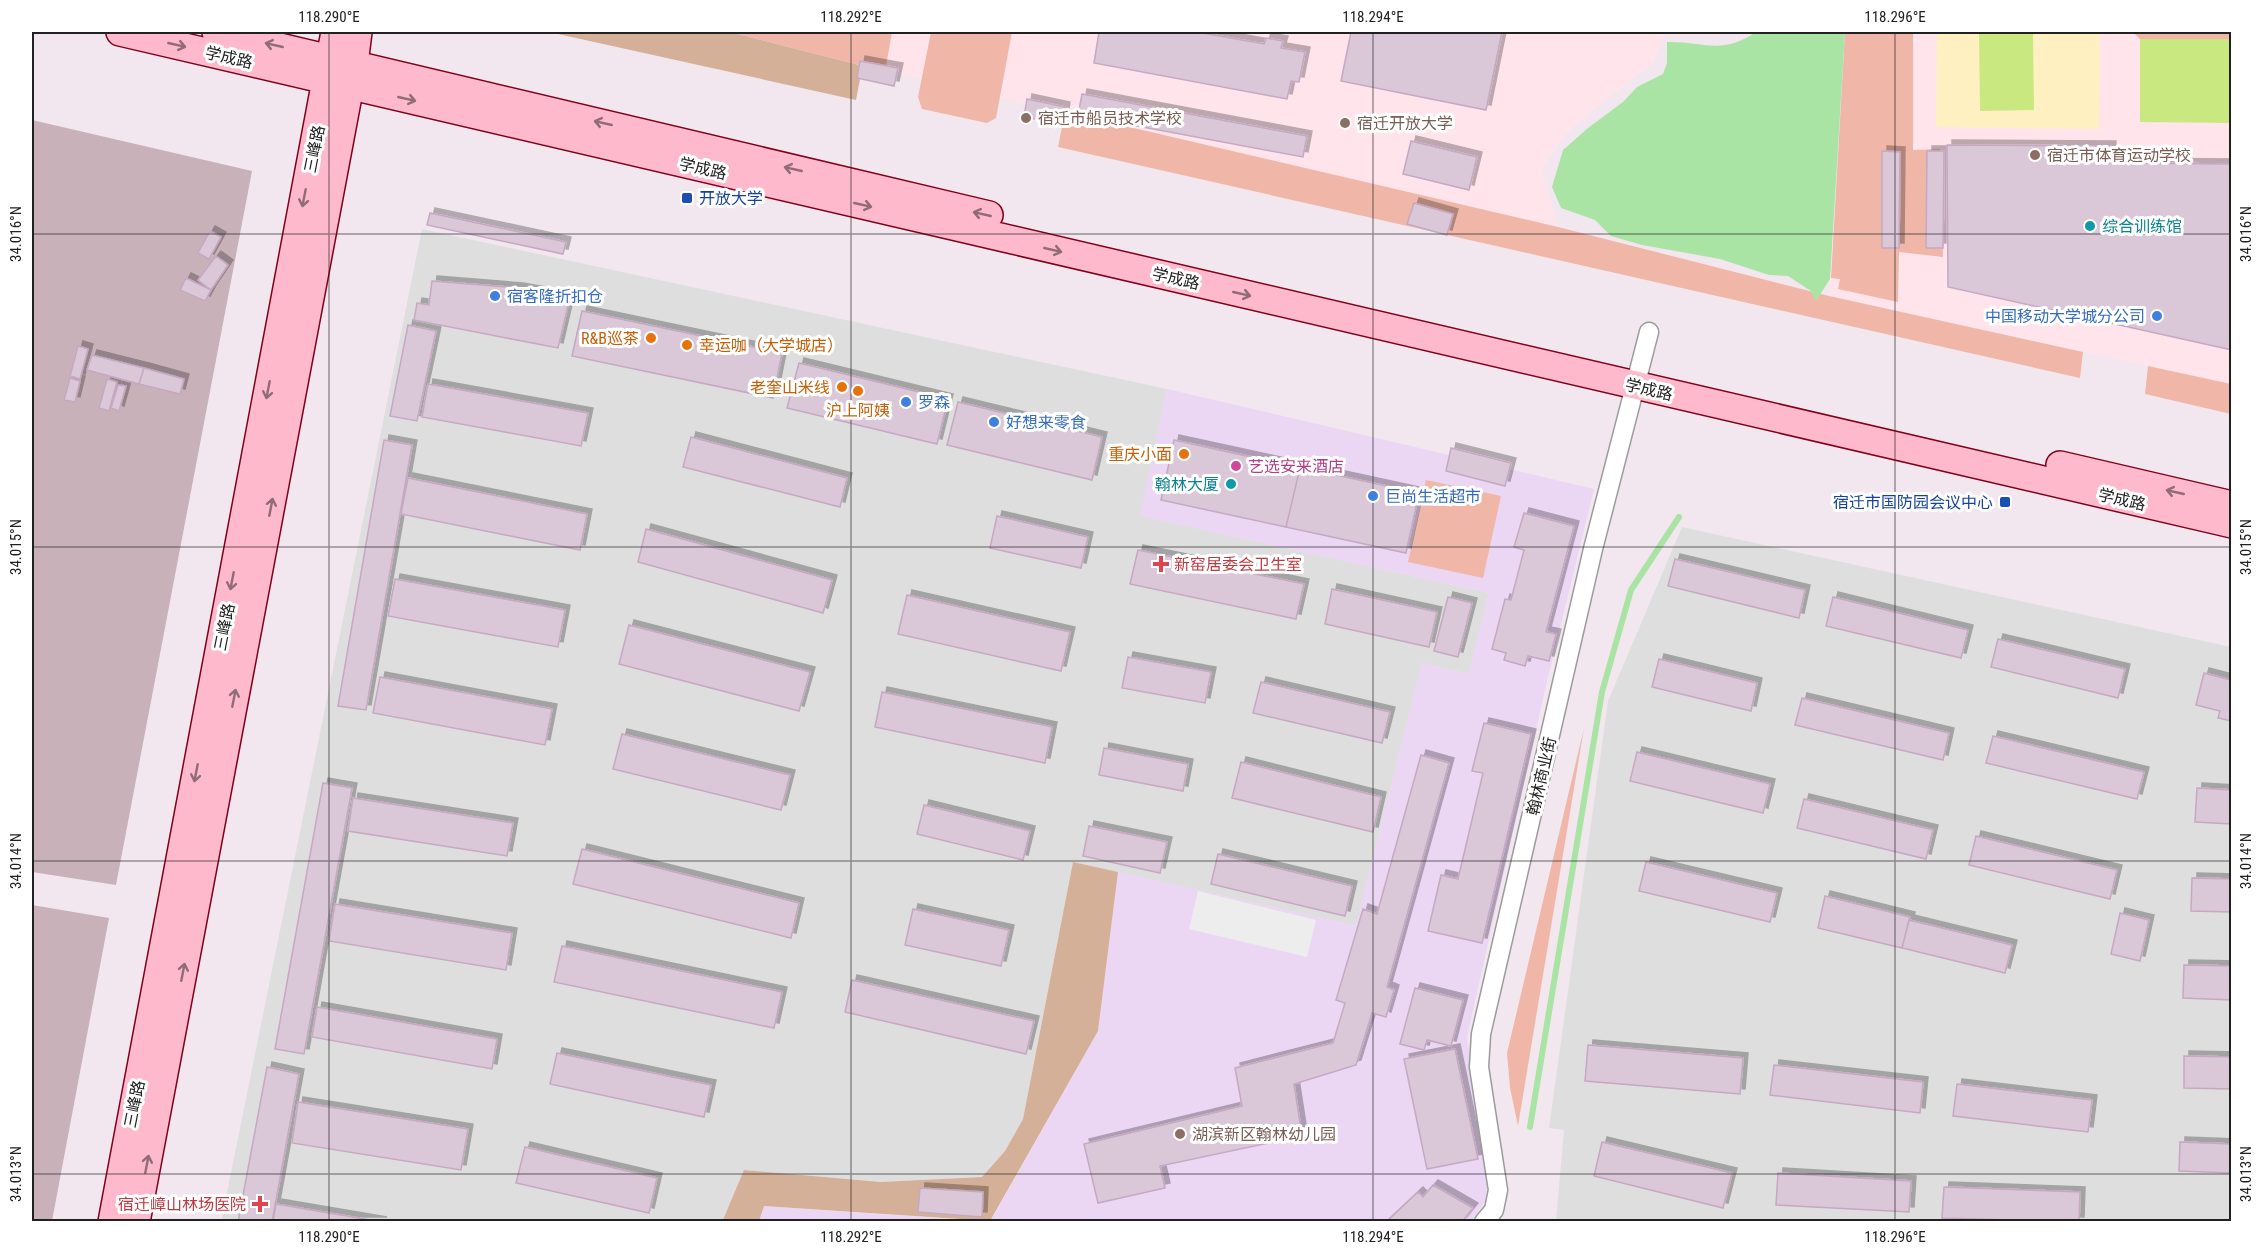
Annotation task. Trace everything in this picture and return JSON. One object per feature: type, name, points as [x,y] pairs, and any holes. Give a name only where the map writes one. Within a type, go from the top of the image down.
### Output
[{"type":"main road","name":"学成路","points":[[120,32],[340,72],[1026,225],[2232,524]]},
{"type":"main road","name":"学成路","points":[[216,32],[340,72]]},
{"type":"main road","name":"三峰路","points":[[136,1221],[340,72],[335,32]]},
{"type":"main road","name":"三峰路","points":[[112,1221],[340,72],[358,32]]},
{"type":"main road","name":"学成路","points":[[1637,376],[2232,505]]},
{"type":"street","name":"翰林商业街","points":[[1484,1221],[1494,1210],[1498,1190],[1479,1067],[1480,1034],[1649,332]]},
{"type":"shaded area","points":[[549,32],[730,32],[859,65],[857,78],[860,79],[856,100]]},
{"type":"shaded area","name":"宿迁开放大学","points":[[730,32],[1728,32],[1718,36],[1664,35],[1653,62],[1566,133],[1542,170],[1558,227],[859,65]]},
{"type":"shaded area","points":[[730,32],[892,32],[886,66],[860,61],[859,65]]},
{"type":"shaded area","points":[[931,32],[1012,32],[996,118],[987,123],[922,109],[918,97]]},
{"type":"shaded area","points":[[1756,32],[1845,32],[1830,279],[1816,301],[1811,291],[1788,276],[1769,275],[1720,259],[1642,245],[1611,236],[1595,220],[1561,208],[1552,187],[1563,150],[1623,102],[1637,87],[1663,74],[1667,63],[1667,42],[1712,46],[1732,44]]},
{"type":"shaded area","points":[[1845,32],[1913,32],[1913,150],[1940,149],[1943,257],[1899,252],[1898,302],[1838,289],[1840,279],[1831,278]]},
{"type":"shaded area","name":"宿迁市体育运动学校","points":[[1846,32],[2231,32],[2231,384],[1829,296]]},
{"type":"shaded area","points":[[1937,32],[2100,32],[2099,129],[1936,127]]},
{"type":"shaded area","points":[[1979,32],[2033,32],[2034,110],[1980,111]]},
{"type":"shaded area","points":[[2133,32],[2231,32],[2231,39],[2140,39]]},
{"type":"shaded area","points":[[2140,39],[2231,39],[2231,123],[2140,122]]},
{"type":"shaded area","points":[[1065,112],[1558,227],[1829,296],[2083,352],[2080,378],[1058,147]]},
{"type":"shaded area","points":[[32,120],[252,171],[116,885],[32,872]]},
{"type":"shaded area","points":[[422,229],[1167,389],[1141,516],[1489,593],[1469,674],[1422,663],[1356,926],[1073,862],[1023,1119],[1005,1151],[982,1177],[881,1182],[745,1170],[722,1221],[221,1222]]},
{"type":"shaded area","points":[[2148,366],[2231,384],[2231,414],[2145,394]]},
{"type":"shaded area","points":[[1167,389],[1594,489],[1544,694],[1467,1037],[1488,1178],[1486,1199],[1472,1221],[990,1222],[1098,1031],[1118,872],[1356,926],[1422,663],[1469,674],[1489,593],[1140,516]]},
{"type":"shaded area","points":[[1426,480],[1501,496],[1483,578],[1408,562]]},
{"type":"shaded area","points":[[1682,527],[2231,647],[2231,1221],[1556,1221],[1564,1130],[1549,1128],[1608,701]]},
{"type":"shaded area","points":[[1584,728],[1518,1126],[1510,1088],[1507,1053]]},
{"type":"shaded area","points":[[1073,862],[1118,872],[1098,1031],[990,1221],[764,1206],[759,1221],[722,1222],[744,1170],[881,1182],[982,1177],[1005,1151],[1023,1119]]},
{"type":"shaded area","points":[[1198,891],[1316,920],[1307,957],[1189,929]]},
{"type":"shaded area","points":[[32,905],[109,918],[52,1221],[32,1221]]},
{"type":"shaded area","points":[[763,1206],[979,1221],[759,1222]]},
{"type":"building","points":[[1099,32],[1197,32],[1264,44],[1266,38],[1283,41],[1281,48],[1305,52],[1299,82],[1291,81],[1287,99],[1094,63]]},
{"type":"building","points":[[1351,32],[1502,32],[1486,110],[1341,81]]},
{"type":"building","points":[[860,61],[898,68],[894,86],[857,78]]},
{"type":"building","points":[[1082,94],[1307,136],[1303,157],[1078,115]]},
{"type":"building","points":[[1027,99],[1065,107],[1062,124],[1024,117]]},
{"type":"building","points":[[1411,141],[1477,157],[1469,190],[1403,174]]},
{"type":"building","name":"综合训练馆","points":[[1947,145],[2111,146],[2110,163],[2232,164],[2232,350],[1948,287]]},
{"type":"building","points":[[1882,151],[1900,152],[1899,248],[1882,248]]},
{"type":"building","points":[[1927,151],[1944,151],[1943,248],[1926,248]]},
{"type":"building","points":[[1414,203],[1453,214],[1447,235],[1407,224]]},
{"type":"building","points":[[430,213],[566,242],[563,254],[427,225]]},
{"type":"building","points":[[210,231],[221,237],[209,259],[198,253]]},
{"type":"building","points":[[216,256],[228,265],[211,290],[198,280]]},
{"type":"building","points":[[186,278],[211,290],[205,301],[180,290]]},
{"type":"building","points":[[432,281],[518,288],[570,297],[558,348],[414,320],[417,303],[429,305]]},
{"type":"building","points":[[582,311],[782,353],[773,398],[572,356]]},
{"type":"building","points":[[408,325],[436,331],[417,421],[390,416]]},
{"type":"building","points":[[78,346],[88,349],[80,379],[70,376]]},
{"type":"building","points":[[92,355],[144,368],[139,384],[87,370]]},
{"type":"building","points":[[799,363],[948,399],[937,444],[787,408]]},
{"type":"building","points":[[144,368],[184,379],[180,394],[139,384]]},
{"type":"building","points":[[70,378],[80,381],[75,402],[64,400]]},
{"type":"building","points":[[107,379],[117,382],[109,411],[99,408]]},
{"type":"building","points":[[428,384],[588,413],[581,446],[422,417]]},
{"type":"building","points":[[118,385],[126,386],[119,411],[111,408]]},
{"type":"building","points":[[958,402],[1102,437],[1092,480],[947,445]]},
{"type":"building","points":[[691,437],[847,478],[840,507],[683,467]]},
{"type":"building","points":[[384,440],[412,445],[366,710],[338,706]]},
{"type":"building","points":[[1174,440],[1419,493],[1406,553],[1161,500]]},
{"type":"building","name":"翰林大厦","points":[[1174,440],[1300,468],[1286,527],[1161,500]]},
{"type":"building","points":[[1451,448],[1511,463],[1505,486],[1446,471]]},
{"type":"building","points":[[408,478],[587,514],[580,550],[401,514]]},
{"type":"building","points":[[1524,513],[1574,526],[1546,632],[1556,634],[1549,661],[1528,656],[1525,666],[1504,660],[1506,653],[1492,649],[1505,599],[1511,600],[1524,550],[1514,547]]},
{"type":"building","points":[[997,516],[1088,537],[1081,568],[990,548]]},
{"type":"building","points":[[646,529],[832,580],[823,613],[638,562]]},
{"type":"building","points":[[1138,550],[1304,584],[1296,619],[1130,584]]},
{"type":"building","points":[[1675,559],[1805,590],[1799,618],[1668,586]]},
{"type":"building","points":[[395,579],[565,610],[558,647],[388,616]]},
{"type":"building","points":[[1332,589],[1437,612],[1429,647],[1325,624]]},
{"type":"building","points":[[907,595],[1070,632],[1061,671],[898,634]]},
{"type":"building","points":[[1448,597],[1472,603],[1458,657],[1434,651]]},
{"type":"building","points":[[1833,597],[1968,630],[1961,658],[1826,626]]},
{"type":"building","points":[[629,625],[810,672],[799,711],[619,664]]},
{"type":"building","points":[[1998,639],[2125,669],[2118,698],[1991,667]]},
{"type":"building","points":[[1128,657],[1211,672],[1205,703],[1122,688]]},
{"type":"building","points":[[1659,659],[1757,683],[1751,711],[1652,687]]},
{"type":"building","points":[[2204,673],[2231,680],[2232,677],[2232,721],[2218,718],[2220,711],[2196,705]]},
{"type":"building","points":[[380,677],[552,709],[545,745],[373,713]]},
{"type":"building","points":[[1261,682],[1390,712],[1382,743],[1253,713]]},
{"type":"building","points":[[882,692],[1052,727],[1045,763],[875,727]]},
{"type":"building","points":[[1802,698],[1949,733],[1943,760],[1795,725]]},
{"type":"building","points":[[1484,723],[1531,734],[1482,943],[1428,931],[1441,875],[1458,879],[1483,773],[1472,771]]},
{"type":"building","points":[[622,734],[790,775],[781,810],[613,769]]},
{"type":"building","points":[[1993,736],[2144,772],[2137,799],[1986,763]]},
{"type":"building","points":[[1104,748],[1188,764],[1183,791],[1099,775]]},
{"type":"building","points":[[1637,752],[1770,784],[1763,813],[1630,781]]},
{"type":"building","points":[[1421,755],[1449,763],[1387,987],[1394,990],[1386,1017],[1372,1013],[1356,1065],[1294,1084],[1302,1136],[1160,1166],[1165,1188],[1098,1203],[1084,1144],[1242,1106],[1235,1068],[1333,1043],[1345,1003],[1336,1000],[1363,909],[1377,914]]},
{"type":"building","points":[[1241,762],[1381,797],[1373,832],[1232,798]]},
{"type":"building","points":[[323,783],[352,788],[304,1054],[275,1049]]},
{"type":"building","points":[[2197,788],[2232,790],[2232,824],[2195,822]]},
{"type":"building","points":[[353,798],[513,823],[507,856],[348,831]]},
{"type":"building","points":[[1804,799],[1933,830],[1926,859],[1797,828]]},
{"type":"building","points":[[924,805],[1030,831],[1023,860],[917,834]]},
{"type":"building","points":[[1089,826],[1167,842],[1160,873],[1083,856]]},
{"type":"building","points":[[1976,836],[2117,870],[2110,899],[1969,865]]},
{"type":"building","points":[[582,849],[799,903],[791,938],[573,884]]},
{"type":"building","points":[[1218,854],[1352,886],[1345,916],[1211,884]]},
{"type":"building","points":[[1646,862],[1777,893],[1770,922],[1639,891]]},
{"type":"building","points":[[2192,878],[2232,879],[2232,912],[2191,911]]},
{"type":"building","points":[[1825,896],[1910,917],[1902,948],[1818,928]]},
{"type":"building","points":[[335,904],[512,933],[506,970],[329,941]]},
{"type":"building","points":[[913,909],[1009,930],[1001,966],[905,945]]},
{"type":"building","points":[[2120,913],[2149,920],[2140,961],[2111,954]]},
{"type":"building","points":[[1909,920],[2012,945],[2005,973],[1902,948]]},
{"type":"building","points":[[562,946],[782,992],[774,1028],[554,982]]},
{"type":"building","points":[[2184,965],[2232,966],[2232,1000],[2183,998]]},
{"type":"building","points":[[852,980],[1034,1021],[1026,1054],[845,1012]]},
{"type":"building","points":[[1415,988],[1463,1000],[1451,1046],[1427,1040],[1424,1050],[1400,1044]]},
{"type":"building","points":[[317,1007],[497,1039],[492,1069],[312,1037]]},
{"type":"building","points":[[1588,1045],[1743,1058],[1740,1094],[1585,1081]]},
{"type":"building","points":[[1455,1049],[1478,1159],[1427,1169],[1404,1059]]},
{"type":"building","points":[[557,1053],[711,1085],[704,1117],[550,1084]]},
{"type":"building","points":[[2184,1056],[2232,1057],[2232,1089],[2184,1088]]},
{"type":"building","points":[[1774,1065],[1923,1082],[1920,1113],[1770,1095]]},
{"type":"building","points":[[267,1067],[299,1074],[272,1222],[238,1222]]},
{"type":"building","points":[[1957,1084],[2092,1100],[2088,1132],[1953,1116]]},
{"type":"building","points":[[298,1102],[468,1129],[461,1170],[292,1143]]},
{"type":"building","points":[[1602,1142],[1732,1173],[1723,1208],[1594,1176]]},
{"type":"building","points":[[2180,1142],[2232,1144],[2232,1173],[2179,1171]]},
{"type":"building","points":[[525,1147],[657,1178],[649,1213],[516,1183]]},
{"type":"building","points":[[1778,1173],[1911,1181],[1909,1212],[1776,1205]]},
{"type":"building","points":[[1433,1185],[1473,1208],[1462,1222],[1386,1222],[1418,1192],[1423,1197]]},
{"type":"building","points":[[1944,1187],[2080,1192],[2079,1222],[1942,1218]]},
{"type":"building","points":[[920,1188],[983,1192],[982,1217],[918,1212]]},
{"type":"building","points":[[276,1204],[382,1222],[273,1222]]},
{"type":"waterway","points":[[1530,1127],[1602,692],[1631,590],[1679,517]]},
{"type":"place","name":"宿迁市船员技术学校","points":[[1026,118]]},
{"type":"place","name":"宿迁开放大学","points":[[1345,123]]},
{"type":"place","name":"宿迁市体育运动学校","points":[[2035,155]]},
{"type":"place","name":"开放大学","points":[[687,198]]},
{"type":"place","name":"综合训练馆","points":[[2090,226]]},
{"type":"place","name":"宿客隆折扣仓","points":[[495,296]]},
{"type":"place","name":"中国移动大学城分公司","points":[[2157,316]]},
{"type":"place","name":"R&B巡茶","points":[[651,338]]},
{"type":"place","name":"幸运咖（大学城店）","points":[[687,345]]},
{"type":"place","name":"老奎山米线","points":[[842,387]]},
{"type":"place","name":"沪上阿姨","points":[[858,391]]},
{"type":"place","name":"罗森","points":[[906,402]]},
{"type":"place","name":"好想来零食","points":[[994,422]]},
{"type":"place","name":"重庆小面","points":[[1184,454]]},
{"type":"place","name":"艺选安来酒店","points":[[1236,466]]},
{"type":"place","name":"翰林大厦","points":[[1231,484]]},
{"type":"place","name":"巨尚生活超市","points":[[1373,496]]},
{"type":"place","name":"宿迁市国防园会议中心","points":[[2005,502]]},
{"type":"place","name":"新窑居委会卫生室","points":[[1161,564]]},
{"type":"place","name":"湖滨新区翰林幼儿园","points":[[1180,1134]]},
{"type":"place","name":"宿迁嶂山林场医院","points":[[260,1204]]}]
